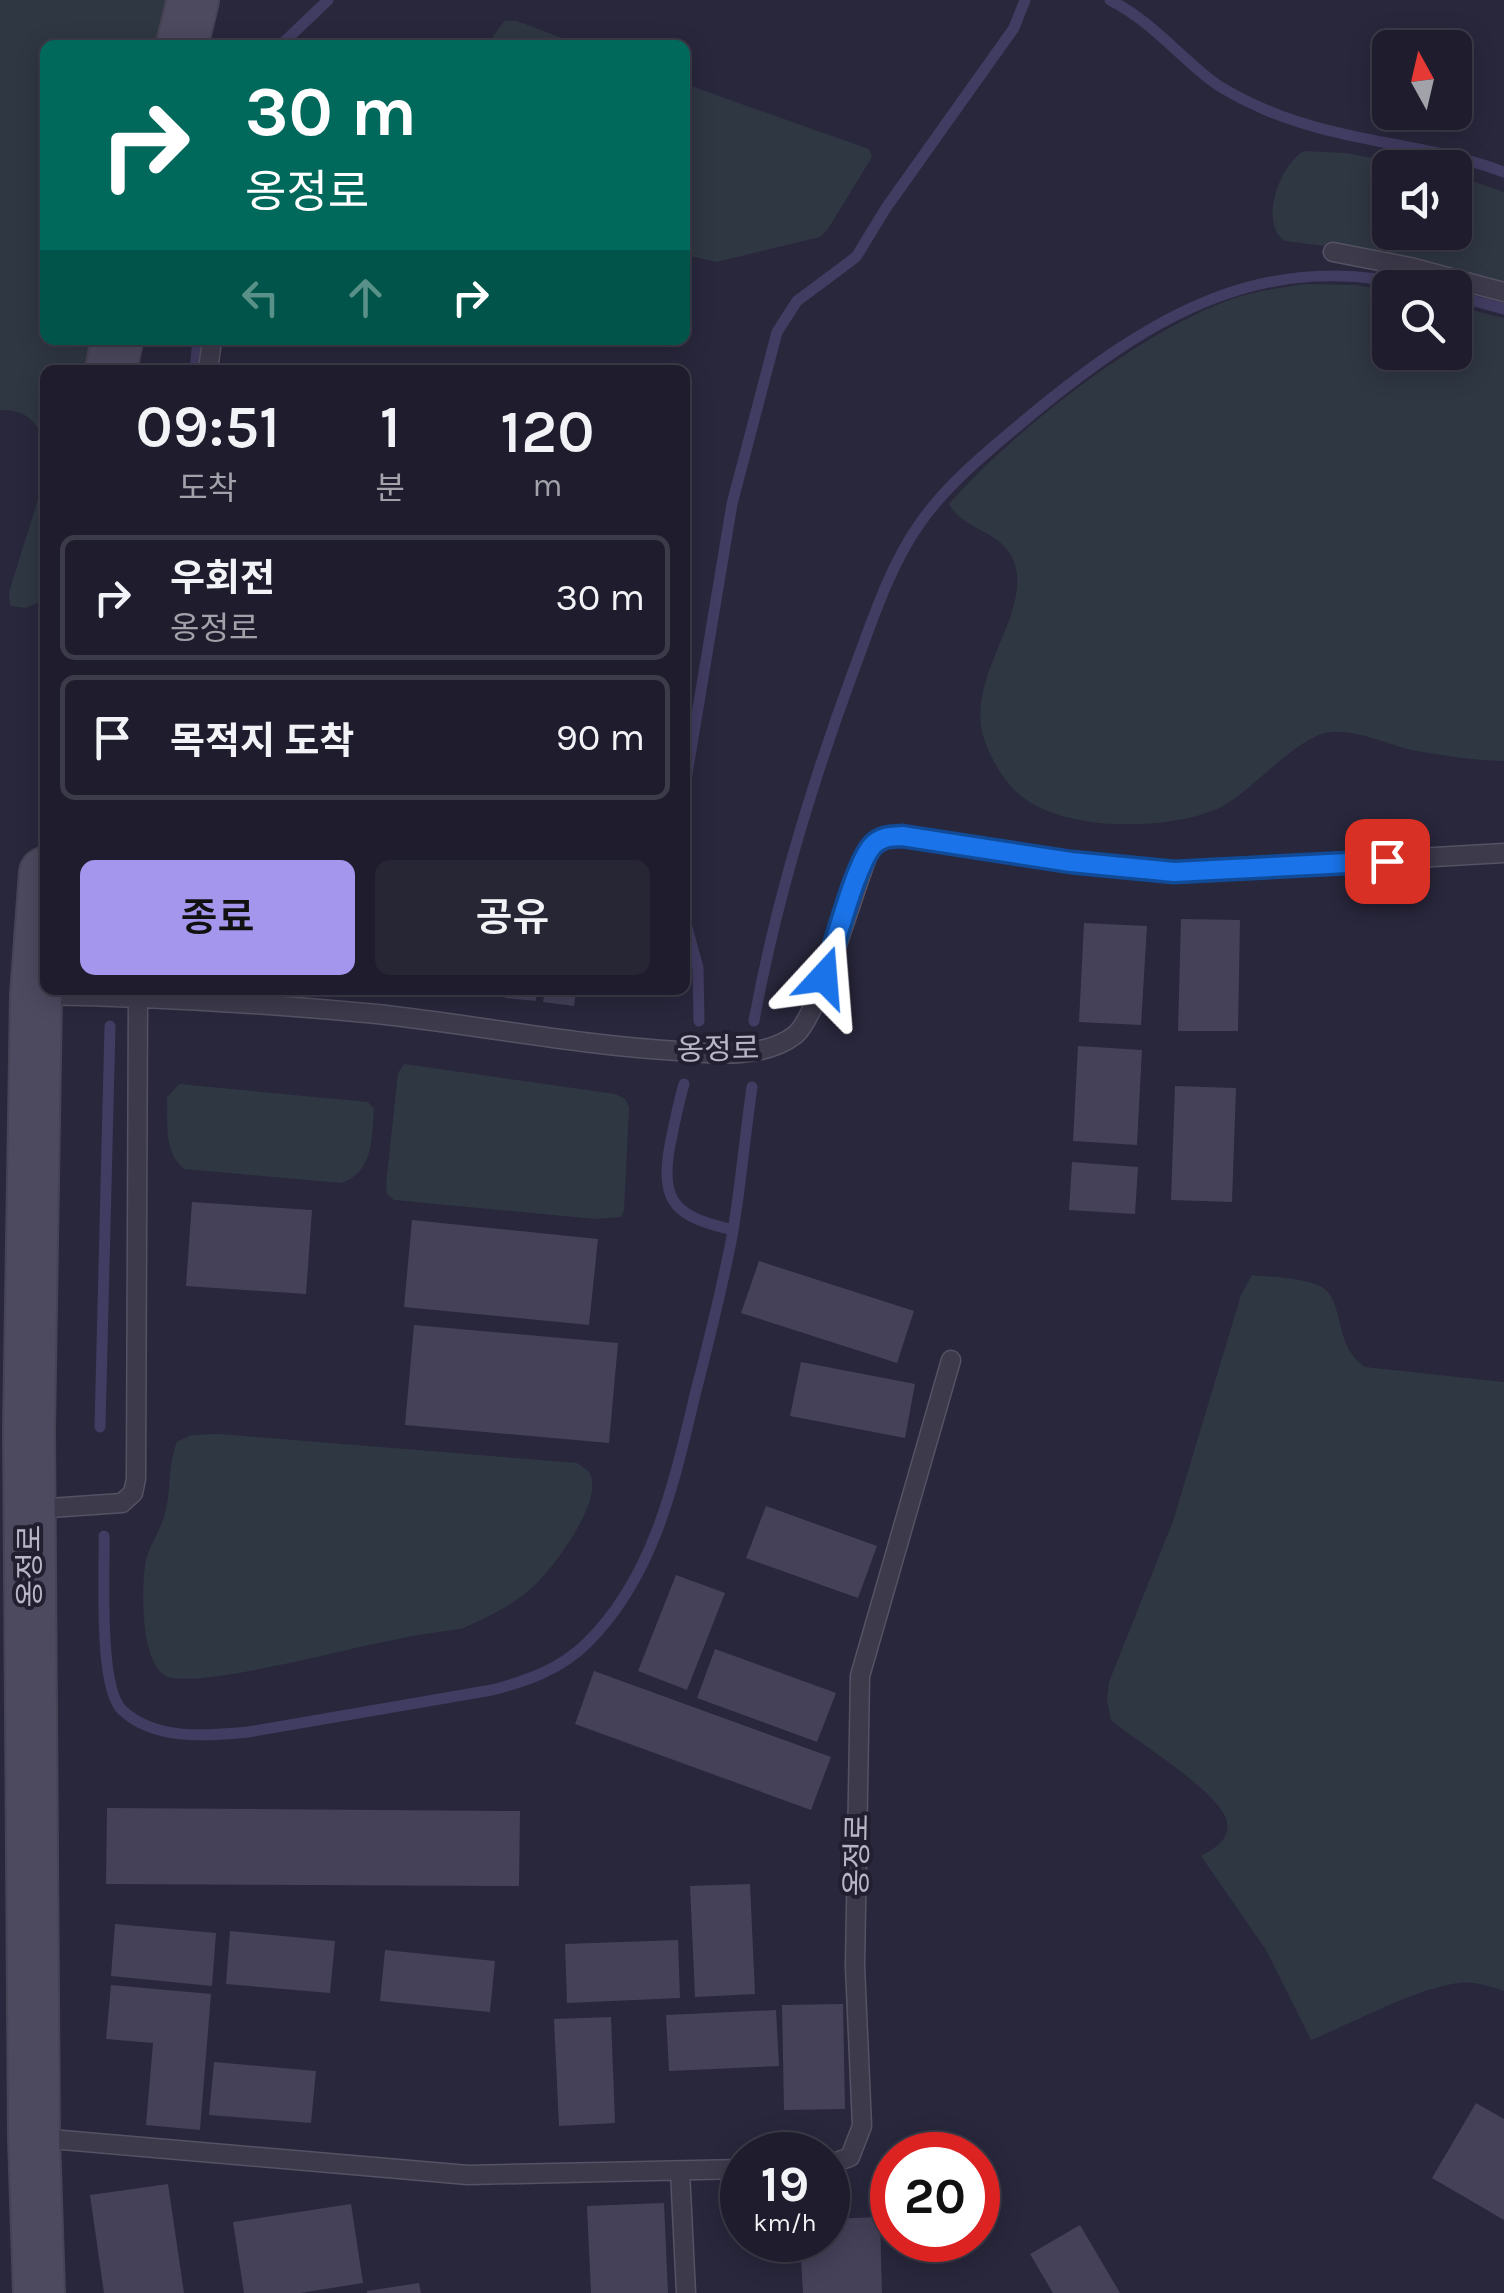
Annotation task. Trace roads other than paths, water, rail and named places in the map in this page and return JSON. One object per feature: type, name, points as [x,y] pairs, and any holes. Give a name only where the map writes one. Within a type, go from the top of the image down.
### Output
[{"type":"street","points":[[183,40],[194,0]]},
{"type":"street","name":"옹정로","points":[[39,2293],[34,2138],[29,1509],[40,941]]},
{"type":"lane","points":[[1333,252],[1504,292]]},
{"type":"lane","name":"옹정로","points":[[160,995],[378,1014],[677,1052],[744,1052],[774,1048],[798,1033],[814,1003],[871,847],[883,838],[902,836],[1071,862],[1174,872],[1504,852]]},
{"type":"lane","name":"옹정로","points":[[36,995],[40,995]]},
{"type":"lane","points":[[29,1509],[122,1503],[133,1493],[136,1479],[138,995]]},
{"type":"lane","name":"옹정로","points":[[850,2157],[862,2126],[855,1966],[860,1676],[952,1360]]},
{"type":"lane","points":[[34,2138],[468,2175],[720,2170]]},
{"type":"lane","points":[[680,2171],[686,2293]]},
{"type":"waterway","points":[[286,40],[328,0]]},
{"type":"waterway","points":[[690,756],[732,504],[777,332],[797,301],[856,257],[886,208],[1014,28],[1025,0]]},
{"type":"waterway","points":[[1110,0],[1151,27],[1218,85],[1266,110],[1325,130],[1475,162],[1504,172]]},
{"type":"waterway","points":[[754,1021],[784,887],[838,715],[898,560],[943,495],[986,453],[1075,380],[1165,321],[1212,299],[1261,284],[1312,276],[1372,278]]},
{"type":"waterway","points":[[1472,301],[1504,309]]},
{"type":"waterway","points":[[196,365],[198,345]]},
{"type":"waterway","points":[[690,938],[698,968],[699,1021]]},
{"type":"waterway","points":[[100,1427],[110,1026]]},
{"type":"waterway","points":[[684,1084],[667,1165],[671,1195],[677,1205],[698,1220],[733,1230]]},
{"type":"waterway","points":[[104,1536],[106,1654],[114,1697],[135,1720],[166,1732],[248,1732],[492,1690],[531,1678],[566,1660],[587,1643],[629,1589],[669,1495],[729,1252],[752,1087]]}]
